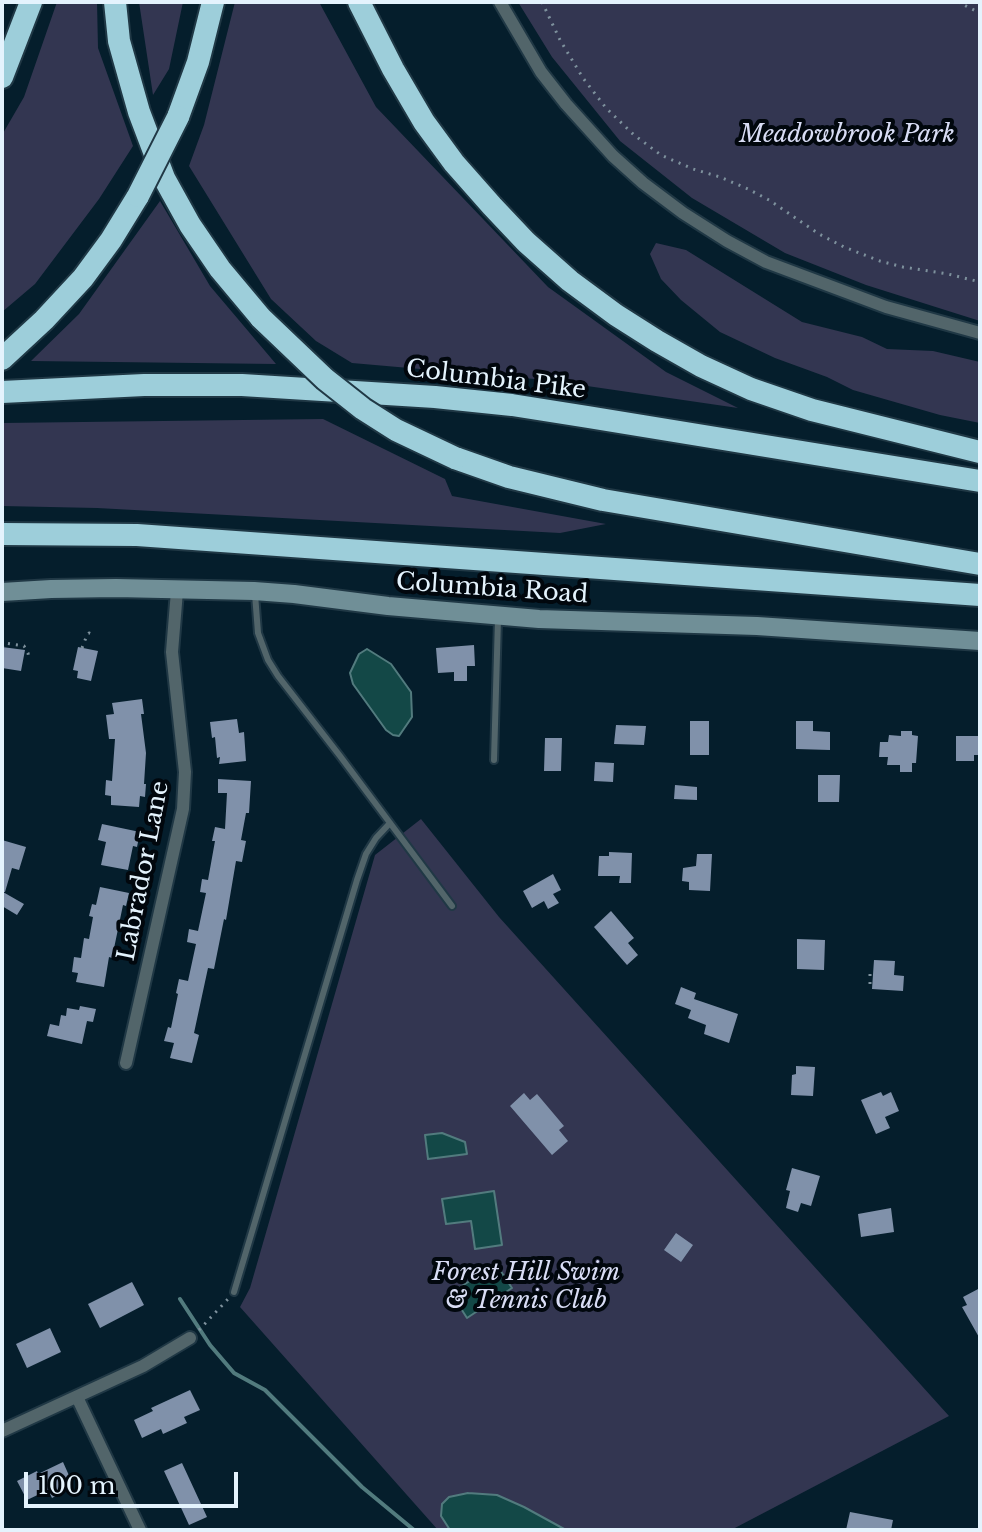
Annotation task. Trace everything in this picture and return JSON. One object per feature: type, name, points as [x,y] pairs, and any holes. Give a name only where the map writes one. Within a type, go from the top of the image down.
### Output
[{"type":"highway","points":[[2,77],[31,2]]},
{"type":"highway","points":[[115,2],[119,41],[135,98],[164,178],[190,225],[220,269],[261,318],[325,379],[363,409],[396,430],[455,458],[509,477],[603,500],[980,564]]},
{"type":"highway","points":[[2,359],[83,278],[138,196],[178,117],[198,62],[213,2]]},
{"type":"highway","points":[[359,2],[408,95],[454,163],[526,242],[570,281],[616,315],[701,366],[751,389],[812,410],[980,452]]},
{"type":"highway","name":"Columbia Pike","points":[[2,392],[144,385],[242,385],[435,397],[512,405],[980,481]]},
{"type":"highway","points":[[2,534],[137,535],[980,595]]},
{"type":"street","points":[[500,2],[541,72],[566,104],[613,156],[683,213],[766,262],[886,307],[980,333]]},
{"type":"street","name":"Columbia Road","points":[[2,592],[116,588],[254,591],[539,619],[757,626],[980,641]]},
{"type":"street","name":"Labrador Lane","points":[[126,1063],[183,809],[185,772],[172,661],[177,591]]},
{"type":"street","points":[[2,1431],[143,1366],[190,1338]]},
{"type":"street","points":[[77,1397],[140,1530]]},
{"type":"lane","points":[[254,591],[258,633],[273,668],[452,906]]},
{"type":"lane","points":[[494,760],[498,615]]},
{"type":"lane","points":[[234,1292],[357,880],[366,854],[390,823]]},
{"type":"path","points":[[542,2],[560,40],[606,108],[661,155],[748,189],[844,247],[903,267],[980,282]]},
{"type":"path","points":[[958,2],[980,13]]},
{"type":"path","points":[[82,648],[87,635],[94,635]]},
{"type":"path","points":[[2,647],[5,643],[24,646],[29,659]]},
{"type":"path","points":[[870,984],[870,971],[873,971]]},
{"type":"path","points":[[206,1324],[234,1292]]},
{"type":"green space","points":[[57,2],[97,2],[98,48],[133,146],[99,199],[35,284],[2,312],[2,135],[24,97]]},
{"type":"green space","points":[[139,2],[183,2],[169,69],[153,95]]},
{"type":"green space","points":[[235,2],[319,2],[376,107],[548,287],[666,372],[738,408],[546,380],[352,363],[316,341],[271,299],[189,166],[204,125]]},
{"type":"green space","name":"Meadowbrook Park","points":[[518,2],[980,2],[980,321],[866,285],[785,253],[692,198],[620,141],[552,57]]},
{"type":"green space","points":[[160,201],[210,286],[276,364],[31,361],[79,314]]},
{"type":"green space","points":[[656,243],[686,250],[802,322],[862,337],[887,349],[933,351],[980,362],[980,423],[853,390],[720,332],[661,279],[650,254]]},
{"type":"green space","points":[[323,419],[445,479],[452,496],[606,524],[560,533],[97,508],[2,506],[2,423]]},
{"type":"green space","name":"Forest Hill Swim & Tennis Club","points":[[421,819],[499,917],[949,1416],[731,1530],[438,1530],[240,1307],[250,1288],[375,855]]},
{"type":"shaded area","points":[[367,649],[391,664],[411,692],[412,717],[399,736],[386,730],[353,684],[350,673],[359,654]]},
{"type":"shaded area","points":[[442,1133],[465,1142],[467,1154],[428,1159],[425,1135]]},
{"type":"shaded area","points":[[494,1191],[502,1245],[475,1249],[471,1221],[446,1224],[442,1199]]},
{"type":"shaded area","points":[[496,1264],[512,1288],[467,1318],[451,1293]]},
{"type":"shaded area","points":[[468,1493],[497,1495],[566,1530],[450,1530],[441,1516],[442,1504],[449,1497]]},
{"type":"building","points":[[474,645],[475,666],[467,666],[467,681],[454,681],[454,672],[438,673],[436,648]]},
{"type":"building","points":[[2,647],[25,650],[21,671],[2,668]]},
{"type":"building","points":[[78,647],[98,651],[91,681],[77,678],[78,671],[73,670]]},
{"type":"building","points":[[142,699],[145,797],[140,796],[139,807],[111,805],[111,796],[105,795],[106,780],[112,781],[115,739],[109,739],[106,715],[114,714],[112,703]]},
{"type":"building","points":[[237,719],[239,733],[244,732],[246,761],[219,764],[220,757],[217,758],[210,722]]},
{"type":"building","points":[[690,721],[709,721],[709,755],[690,755]]},
{"type":"building","points":[[796,721],[813,721],[813,731],[830,732],[830,750],[796,749]]},
{"type":"building","points":[[616,725],[646,726],[644,745],[614,744]]},
{"type":"building","points":[[901,731],[912,731],[912,735],[918,736],[916,763],[912,763],[912,772],[900,772],[900,765],[887,765],[888,757],[879,757],[880,742],[888,742],[889,735],[901,736]]},
{"type":"building","points":[[956,736],[980,736],[980,755],[974,755],[974,761],[956,761]]},
{"type":"building","points":[[545,738],[562,738],[561,771],[544,771]]},
{"type":"building","points":[[595,762],[614,763],[613,782],[594,781]]},
{"type":"building","points":[[818,775],[840,775],[839,802],[818,802]]},
{"type":"building","points":[[218,779],[251,781],[249,813],[246,813],[241,840],[246,841],[242,862],[236,861],[214,969],[208,968],[194,1033],[199,1035],[192,1063],[170,1058],[174,1043],[164,1041],[168,1027],[171,1028],[179,979],[188,981],[196,944],[187,942],[189,929],[198,931],[206,893],[200,892],[202,879],[208,880],[215,827],[225,829],[227,793],[218,793]]},
{"type":"building","points":[[675,785],[697,787],[697,800],[674,799]]},
{"type":"building","points":[[102,824],[140,832],[137,847],[133,846],[128,870],[101,865],[106,842],[98,840]]},
{"type":"building","points":[[2,840],[26,847],[19,870],[12,868],[3,892],[24,904],[17,915],[2,906]]},
{"type":"building","points":[[609,852],[632,853],[631,883],[619,883],[620,876],[598,876],[599,856],[609,856]]},
{"type":"building","points":[[697,854],[712,854],[710,891],[689,890],[689,882],[682,881],[683,868],[696,866]]},
{"type":"building","points":[[553,874],[561,890],[553,894],[559,903],[548,909],[544,901],[532,908],[523,891]]},
{"type":"building","points":[[100,887],[129,893],[126,906],[123,905],[112,958],[109,957],[104,987],[76,982],[78,973],[72,972],[74,957],[81,958],[84,938],[89,939],[93,917],[89,916],[92,904],[96,905]]},
{"type":"building","points":[[611,911],[634,938],[628,943],[638,955],[627,965],[594,927]]},
{"type":"building","points":[[797,939],[825,940],[824,970],[797,969]]},
{"type":"building","points":[[874,960],[895,961],[894,975],[904,976],[903,991],[872,989]]},
{"type":"building","points":[[681,987],[696,993],[694,999],[738,1014],[729,1043],[704,1034],[706,1025],[688,1018],[691,1010],[675,1004]]},
{"type":"building","points":[[80,1006],[96,1009],[93,1022],[87,1021],[82,1044],[47,1036],[50,1024],[59,1026],[61,1015],[66,1016],[67,1008],[79,1010]]},
{"type":"building","points":[[796,1066],[815,1067],[813,1096],[791,1095],[792,1075],[796,1074]]},
{"type":"building","points":[[881,1092],[883,1096],[891,1092],[899,1111],[885,1117],[890,1128],[876,1134],[861,1100]]},
{"type":"building","points":[[524,1093],[530,1100],[537,1094],[564,1126],[559,1130],[568,1141],[552,1155],[510,1106]]},
{"type":"building","points":[[792,1168],[820,1176],[811,1206],[801,1203],[798,1212],[786,1208],[790,1191],[786,1190]]},
{"type":"building","points":[[891,1208],[894,1232],[861,1237],[858,1214]]},
{"type":"building","points":[[676,1233],[693,1245],[681,1262],[664,1250]]},
{"type":"building","points":[[132,1282],[144,1305],[100,1328],[88,1304]]},
{"type":"building","points":[[980,1288],[980,1339],[962,1307],[967,1305],[963,1297]]},
{"type":"building","points":[[50,1328],[61,1352],[27,1368],[16,1344]]},
{"type":"building","points":[[190,1390],[200,1410],[184,1417],[187,1423],[163,1434],[161,1429],[142,1438],[134,1420],[153,1411],[151,1408]]},
{"type":"building","points":[[63,1462],[71,1480],[61,1484],[65,1491],[52,1498],[48,1490],[27,1500],[17,1481]]},
{"type":"building","points":[[182,1463],[207,1517],[189,1525],[164,1471]]},
{"type":"building","points":[[850,1512],[893,1520],[891,1530],[846,1530]]},
{"type":"waterway","points":[[180,1299],[210,1345],[234,1373],[265,1390],[362,1487],[414,1530]]}]
